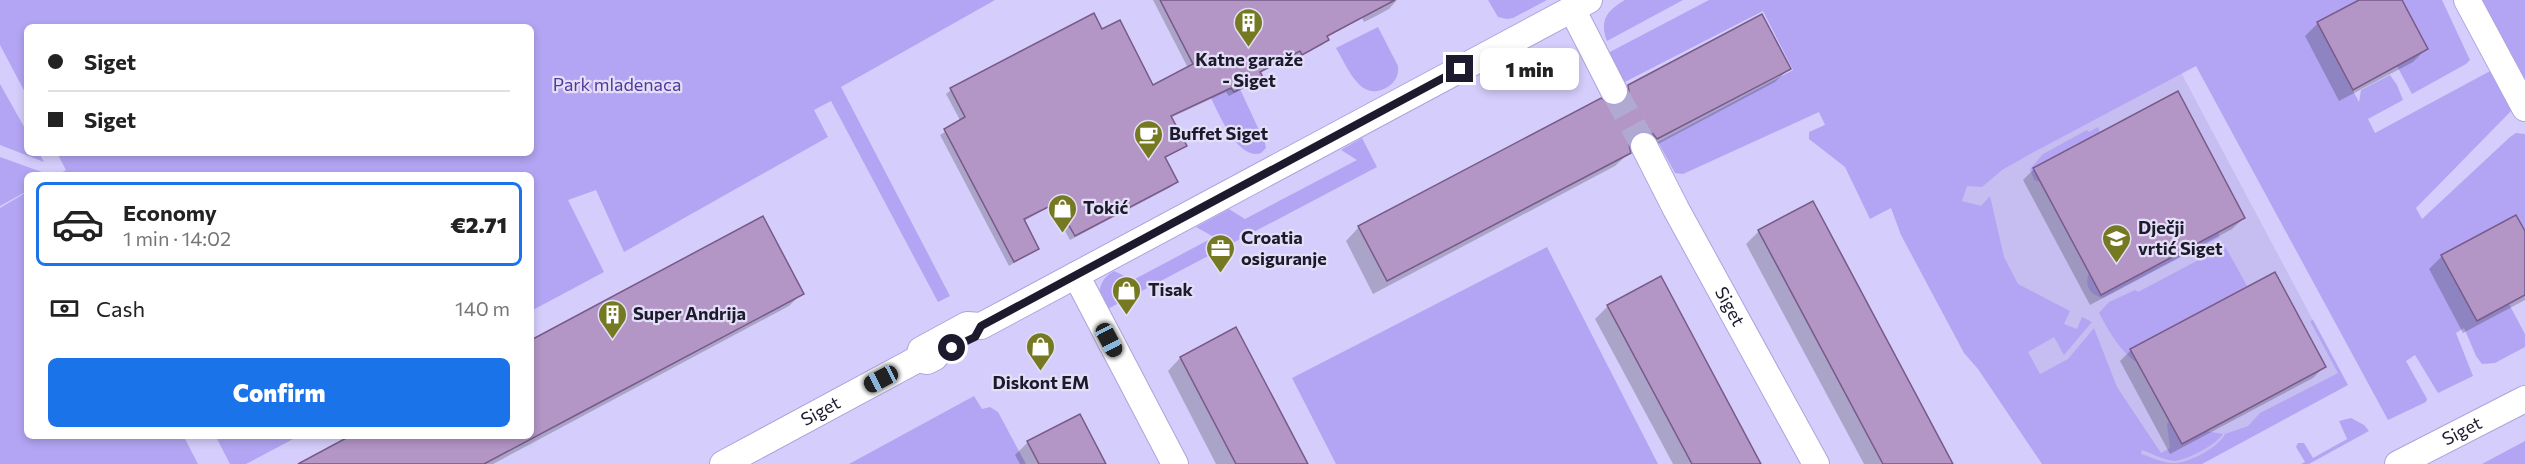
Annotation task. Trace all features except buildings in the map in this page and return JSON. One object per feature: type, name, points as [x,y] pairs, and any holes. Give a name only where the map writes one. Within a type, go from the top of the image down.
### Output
[{"type":"street","points":[[2467,0],[2525,108]]},
{"type":"street","name":"Siget","points":[[723,464],[918,359],[927,361],[975,337],[981,326],[1581,5],[1614,91]]},
{"type":"street","name":"Siget","points":[[1644,146],[1676,209],[1816,464]]},
{"type":"street","points":[[1076,275],[1175,464]]},
{"type":"street","name":"Siget","points":[[2398,464],[2525,399]]},
{"type":"shaded area","name":"Dječji vrtić Siget","points":[[2177,65],[2346,382],[2194,464],[2060,464],[1919,205]]},
{"type":"green space","name":"Park mladenaca","points":[[0,0],[995,0],[841,87],[950,296],[938,302],[831,101],[814,110],[828,137],[624,252],[596,190],[568,200],[604,272],[534,309],[534,172],[62,172],[66,170],[59,156],[534,156],[534,24],[24,24],[24,90],[0,45]]},
{"type":"green space","points":[[1488,0],[1547,0],[1507,19],[1498,17]]},
{"type":"green space","points":[[1625,0],[1683,0],[1607,41],[1604,28],[1606,17],[1613,8]]},
{"type":"green space","points":[[1709,0],[2359,0],[2317,22],[2359,102],[2361,90],[2390,75],[2397,85],[2403,100],[2368,119],[2375,133],[2492,70],[2516,106],[2416,208],[2422,219],[2510,137],[2516,133],[2525,134],[2525,231],[2516,215],[2441,255],[2477,321],[2509,304],[2525,334],[2525,347],[2495,363],[2482,364],[2464,328],[2456,333],[2473,376],[2438,393],[2415,355],[2406,361],[2427,399],[2426,402],[2388,420],[2196,66],[2032,153],[2002,170],[1982,187],[1967,186],[1962,201],[1981,206],[1990,196],[2004,257],[2018,284],[2070,311],[2064,324],[2077,329],[2082,317],[2092,322],[2064,355],[2054,337],[2028,352],[2040,374],[2068,359],[2094,328],[2117,387],[2161,453],[2170,448],[2167,424],[2169,421],[2182,444],[2206,431],[2223,434],[2208,447],[2174,461],[2142,450],[2141,454],[2169,463],[2187,461],[2202,454],[2222,439],[2225,434],[2248,426],[2260,413],[2338,373],[2310,321],[2313,320],[2348,385],[2202,464],[2042,464],[1978,369],[1964,353],[1901,235],[1891,208],[1870,219],[1845,167],[1809,139],[1809,132],[1825,125],[1819,112],[1683,174],[1675,173],[1658,142],[1793,70],[1763,11],[1621,84],[1606,54]]},
{"type":"green space","points":[[2402,0],[2442,0],[2470,60],[2412,94],[2397,66],[2428,49]]},
{"type":"green space","points":[[2477,0],[2525,0],[2525,90]]},
{"type":"green space","points":[[1378,27],[1398,66],[1398,72],[1395,80],[1389,86],[1379,91],[1371,91],[1356,82],[1336,48]]},
{"type":"green space","points":[[0,84],[24,127],[24,154],[0,145]]},
{"type":"green space","points":[[1231,88],[1234,92],[1240,89],[1265,143],[1266,148],[1261,153],[1253,154],[1237,143],[1224,125],[1211,98]]},
{"type":"green space","points":[[2098,127],[2100,132],[2040,182],[2034,180],[2030,169],[2043,154],[2087,130],[2089,132]]},
{"type":"green space","points":[[1362,138],[1377,167],[1100,313],[1100,289],[1108,275],[1114,271],[1133,280],[1214,237],[1196,227],[1229,209],[1245,219],[1357,160],[1341,150]]},
{"type":"green space","points":[[28,156],[41,156],[44,162]]},
{"type":"green space","points":[[0,157],[42,172],[24,172],[24,193],[0,206]]},
{"type":"green space","points":[[24,194],[24,439],[185,439],[198,464],[0,464],[0,208]]},
{"type":"green space","points":[[2218,233],[2220,237],[2103,298],[2095,295],[2089,289],[2087,282],[2089,273],[2101,295]]},
{"type":"green space","points":[[2225,246],[2247,286],[2131,348],[2139,364],[2126,354],[2099,313],[2109,302],[2135,290],[2138,292]]},
{"type":"green space","points":[[1547,247],[1658,464],[1336,464],[1292,378]]},
{"type":"green space","points":[[974,396],[982,409],[990,407],[998,412],[1026,464],[849,464]]},
{"type":"green space","points":[[2351,418],[2364,425],[2369,431],[2309,464],[2301,464],[2305,462],[2296,447],[2298,443],[2304,443],[2313,458],[2347,439],[2339,421]]},
{"type":"green space","points":[[217,439],[293,439],[246,464],[230,464]]},
{"type":"green space","points":[[2525,441],[2525,464],[2482,464]]},
{"type":"tunnel","points":[[1614,91],[1644,146]]},
{"type":"place","name":"Katne garaže - Siget","points":[[1249,48]]},
{"type":"place","name":"Buffet Siget","points":[[1148,160]]},
{"type":"place","name":"Tokić","points":[[1062,234]]},
{"type":"place","name":"Dječji vrtić Siget","points":[[2117,264]]},
{"type":"place","name":"Croatia osiguranje","points":[[1220,274]]},
{"type":"place","name":"Tisak","points":[[1127,316]]},
{"type":"place","name":"Super Andrija","points":[[612,340]]},
{"type":"place","name":"Diskont EM","points":[[1041,372]]},
{"type":"route","points":[[952,348],[975,337],[981,326],[1460,69]]}]
